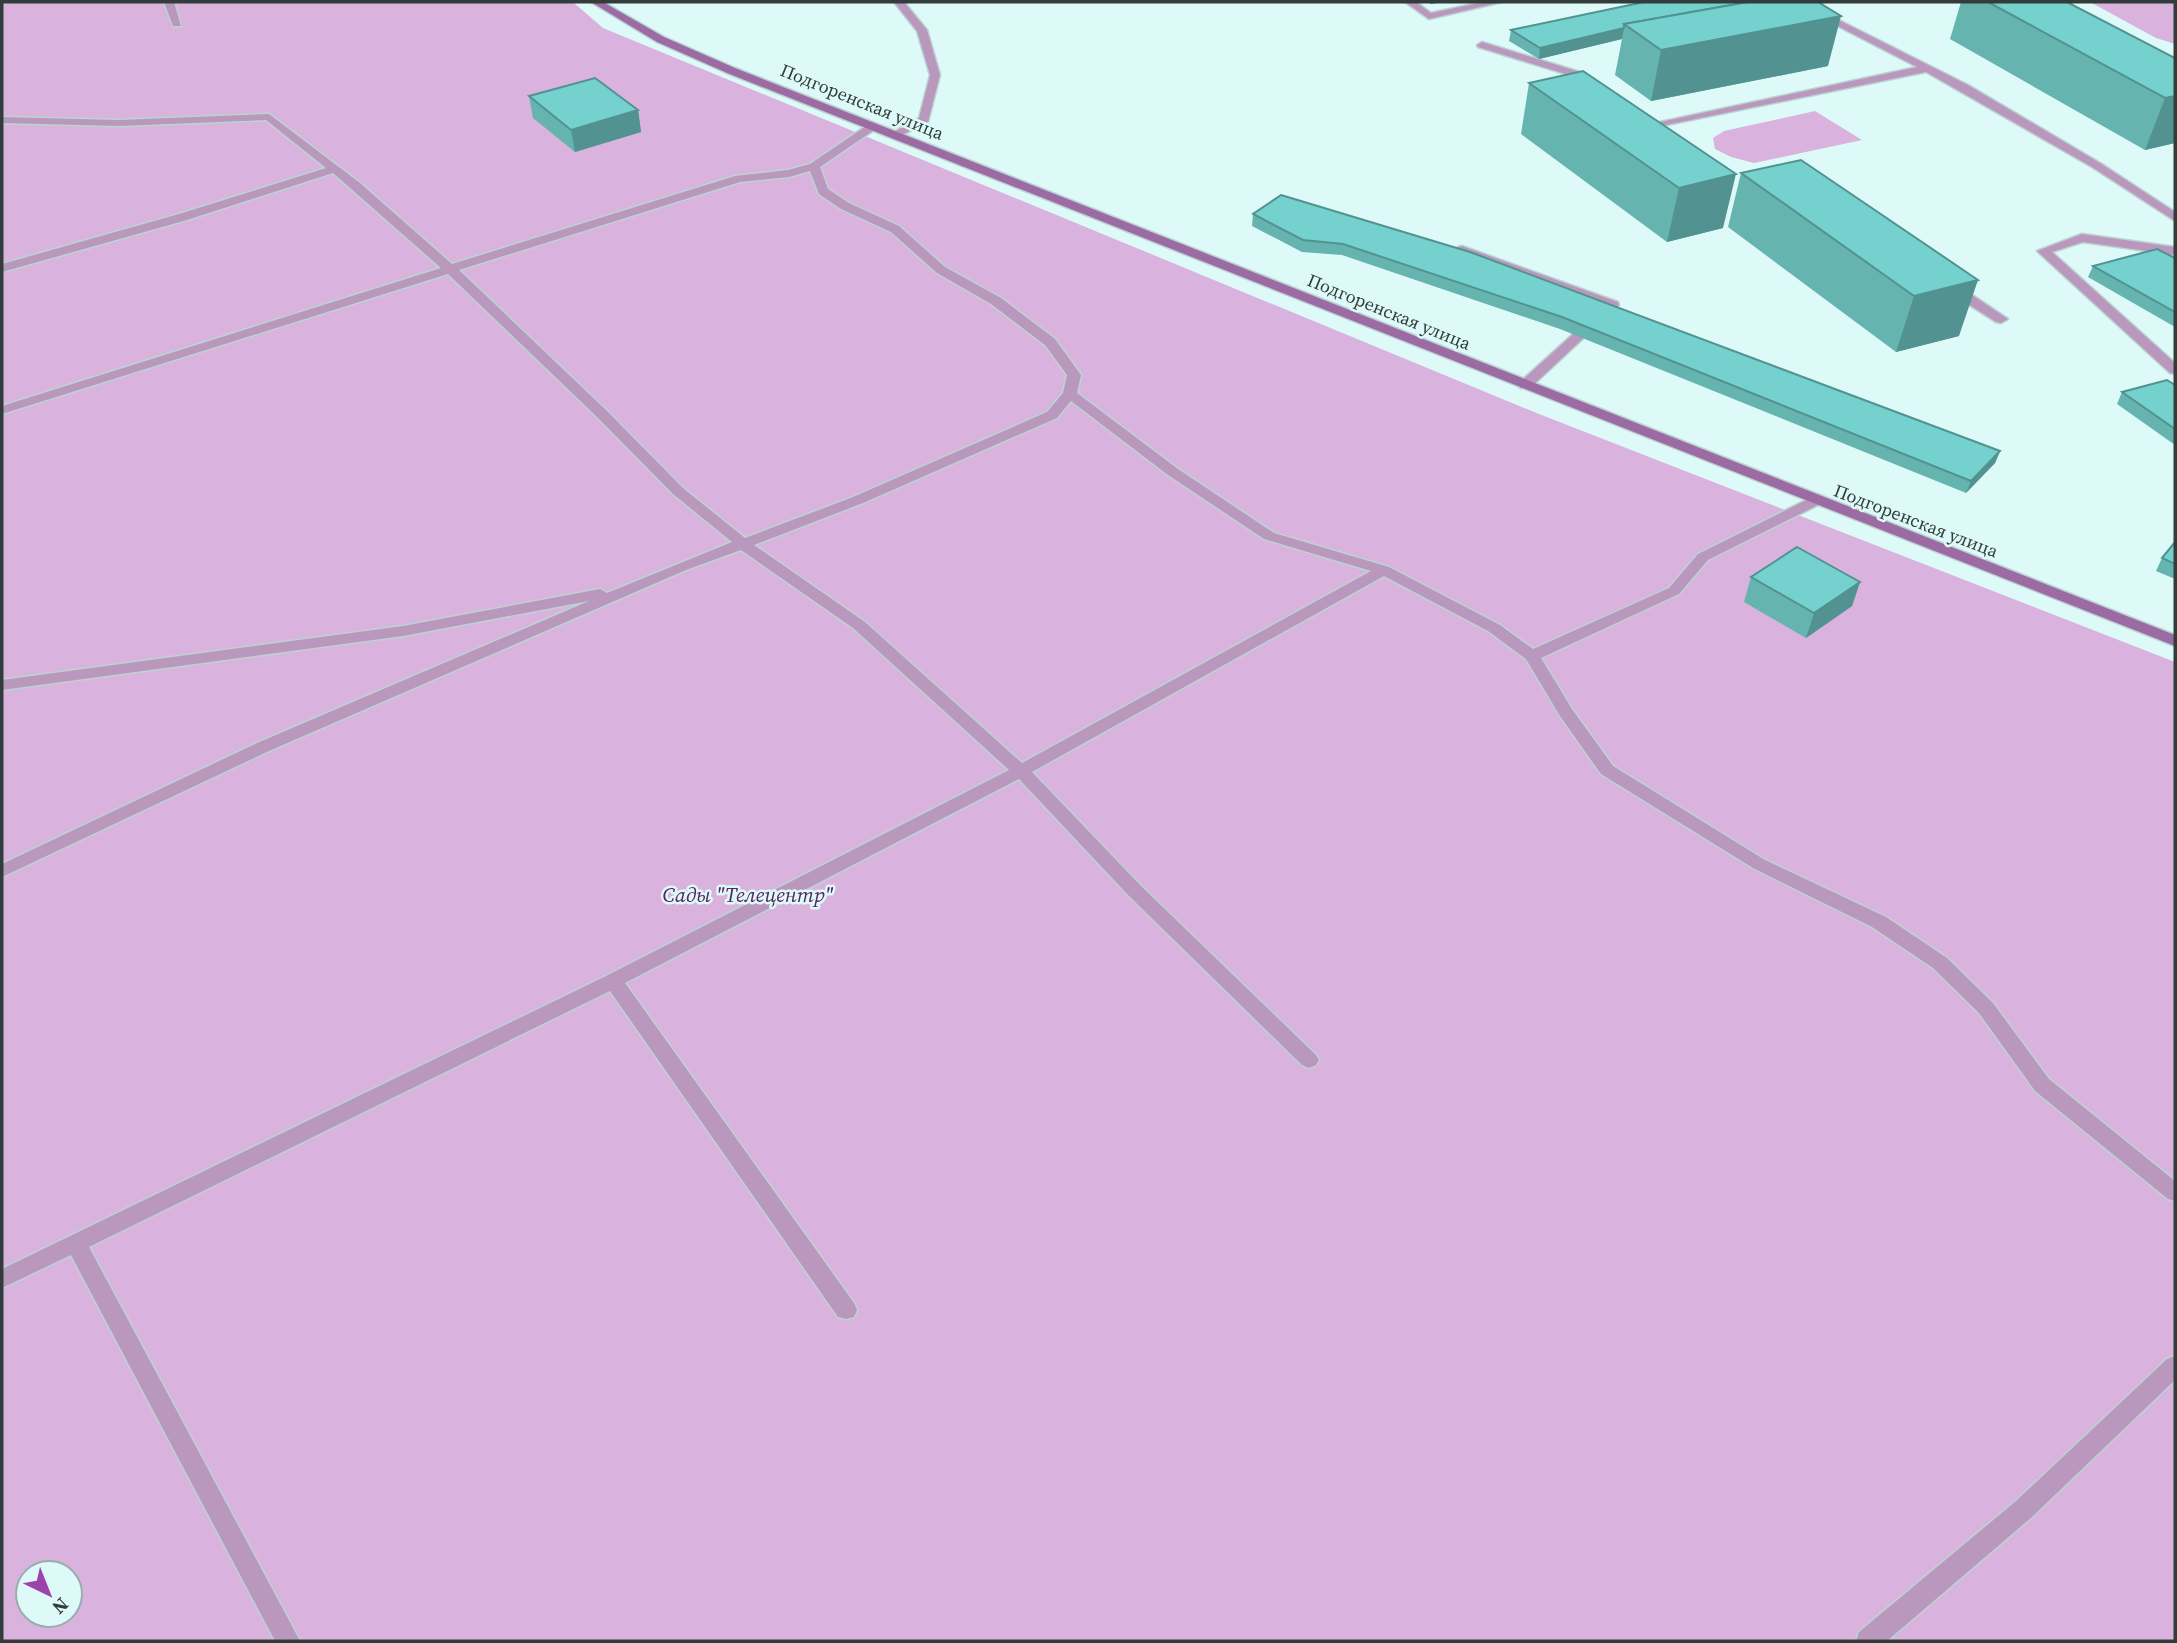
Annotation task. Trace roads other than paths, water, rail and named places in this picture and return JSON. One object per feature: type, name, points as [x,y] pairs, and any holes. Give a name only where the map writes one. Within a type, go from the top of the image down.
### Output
[{"type":"street","name":"Подгоренская улица","points":[[596,2],[626,22],[672,45],[1815,501],[2175,641]]},
{"type":"lane","points":[[169,2],[177,24]]},
{"type":"lane","points":[[896,135],[925,120],[935,75],[922,30],[899,2]]},
{"type":"lane","points":[[1410,2],[1429,16],[1497,2]]},
{"type":"lane","points":[[1796,2],[1964,87],[2096,165],[2175,217]]},
{"type":"lane","points":[[1482,45],[1576,74],[1606,97]]},
{"type":"lane","points":[[1646,128],[1927,68]]},
{"type":"lane","points":[[2,120],[118,123],[269,117],[450,269],[602,414],[677,491],[743,544],[859,625],[1021,771],[1135,891],[1309,1060]]},
{"type":"lane","points":[[2,410],[739,179],[789,173],[814,166],[873,126]]},
{"type":"lane","points":[[2,871],[263,747],[632,588],[858,500],[1052,415],[1070,394],[1074,375],[1049,342],[996,301],[942,270],[895,229],[845,206],[823,191],[814,166]]},
{"type":"lane","points":[[2,268],[183,217],[334,169]]},
{"type":"lane","points":[[2175,251],[2081,239],[2043,251],[2175,370]]},
{"type":"lane","points":[[1447,246],[1613,305],[1525,385]]},
{"type":"lane","points":[[1945,283],[2001,319]]},
{"type":"lane","points":[[1070,394],[1173,472],[1269,536],[1384,570],[1493,628],[1532,656],[1566,712],[1607,770],[1759,864],[1879,922],[1940,963],[1986,1007],[2042,1085],[2175,1193]]},
{"type":"lane","points":[[1532,656],[1674,591],[1703,556],[1815,501]]},
{"type":"lane","points":[[2,1279],[613,981],[1021,771],[1384,570]]},
{"type":"lane","points":[[2,685],[403,631],[632,588]]},
{"type":"lane","points":[[613,981],[846,1310]]},
{"type":"lane","points":[[75,1242],[288,1641]]},
{"type":"lane","points":[[1868,1641],[2024,1509],[2175,1366]]},
{"type":"park label","name":"Сады \"Телецентр\"","points":[[748,895]]}]
